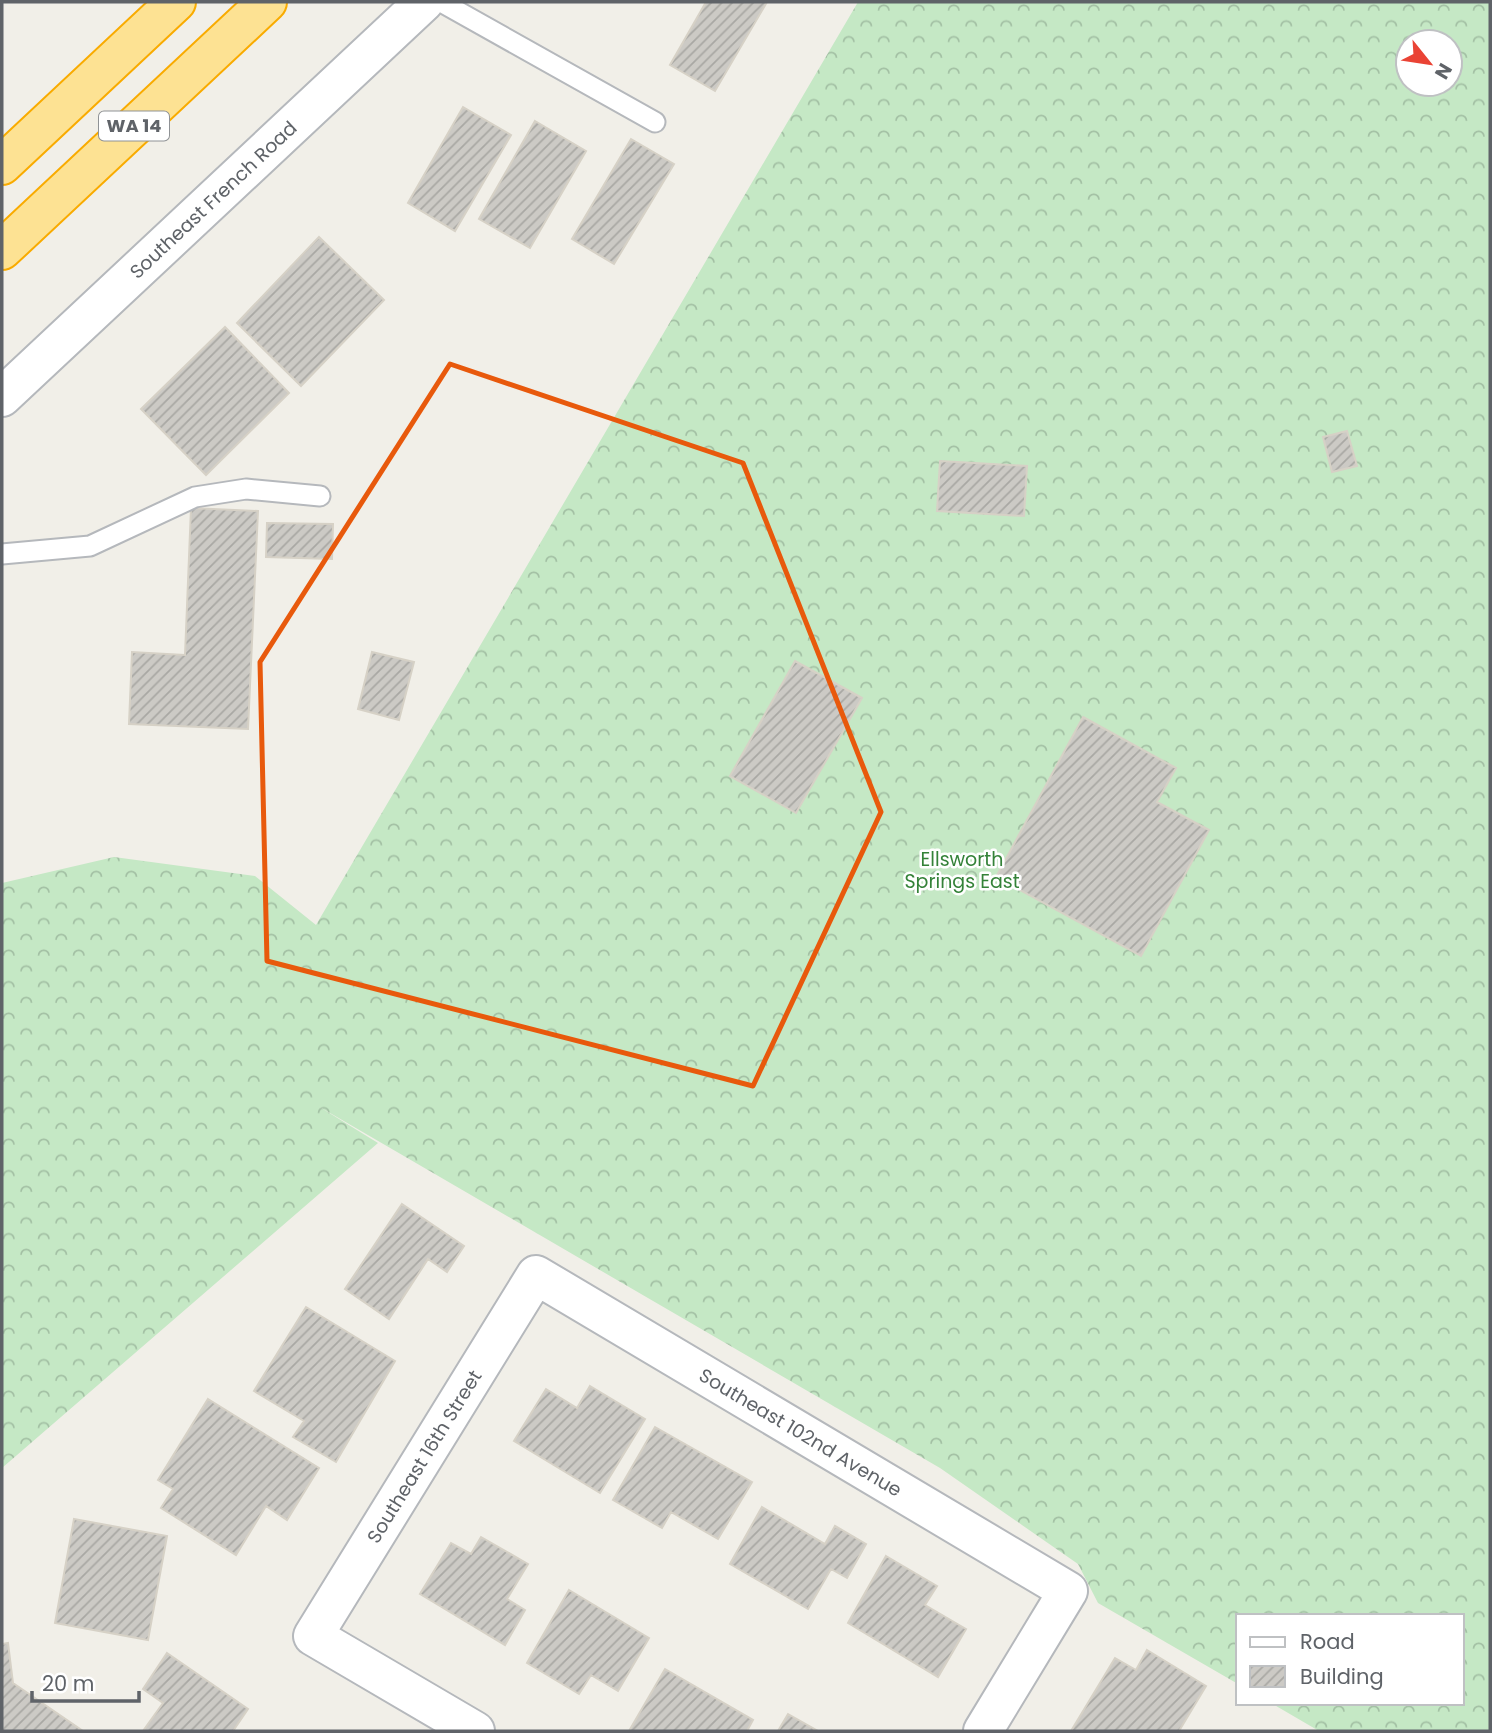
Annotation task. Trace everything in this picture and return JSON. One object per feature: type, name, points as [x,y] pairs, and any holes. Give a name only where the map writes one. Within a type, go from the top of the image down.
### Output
[{"type":"highway","name":"WA 14","points":[[2,165],[176,2]]},
{"type":"highway","name":"WA 14","points":[[2,250],[267,2]]},
{"type":"street","name":"Southeast French Road","points":[[2,397],[424,2]]},
{"type":"street","name":"Southeast 102nd Avenue","points":[[536,1275],[1068,1591],[983,1731]]},
{"type":"street","name":"Southeast 16th Street","points":[[475,1731],[313,1636],[536,1275]]},
{"type":"lane","points":[[441,2],[655,122]]},
{"type":"lane","points":[[2,554],[90,546],[195,498],[246,489],[320,496]]},
{"type":"highlighted area","points":[[450,364],[743,463],[881,812],[753,1086],[267,961],[260,662]]},
{"type":"green space","name":"Ellsworth Springs East","points":[[858,2],[1490,2],[1490,1731],[1319,1731],[1274,1705],[1464,1705],[1464,1614],[1236,1614],[1236,1683],[1098,1603],[1078,1564],[940,1468],[318,1106],[378,1143],[2,1468],[2,883],[114,857],[255,876],[316,925]]},
{"type":"building","points":[[706,2],[767,2],[715,91],[670,65]]},
{"type":"building","points":[[463,107],[511,135],[455,231],[408,203]]},
{"type":"building","points":[[535,121],[586,151],[530,248],[479,219]]},
{"type":"building","points":[[631,139],[674,164],[614,264],[572,239]]},
{"type":"building","points":[[319,237],[384,300],[301,386],[237,323]]},
{"type":"building","points":[[225,327],[289,393],[206,475],[141,409]]},
{"type":"building","points":[[1347,431],[1357,466],[1332,472],[1323,437]]},
{"type":"building","points":[[940,461],[1027,466],[1024,516],[937,511]]},
{"type":"building","points":[[191,508],[258,511],[248,729],[129,724],[132,652],[185,655]]},
{"type":"building","points":[[267,523],[333,524],[332,559],[266,557]]},
{"type":"building","points":[[372,652],[414,662],[399,720],[358,709]]},
{"type":"building","points":[[795,661],[862,698],[796,813],[730,776]]},
{"type":"building","points":[[1083,717],[1176,768],[1157,802],[1209,830],[1141,956],[996,877]]},
{"type":"building","points":[[402,1204],[464,1246],[447,1272],[428,1259],[389,1319],[345,1289]]},
{"type":"building","points":[[306,1307],[395,1361],[336,1462],[293,1437],[304,1421],[254,1391]]},
{"type":"building","points":[[590,1386],[645,1419],[600,1493],[514,1441],[546,1389],[577,1408]]},
{"type":"building","points":[[208,1399],[319,1468],[287,1520],[266,1506],[236,1555],[161,1508],[173,1489],[158,1480]]},
{"type":"building","points":[[655,1427],[752,1482],[718,1539],[671,1512],[662,1528],[613,1500]]},
{"type":"building","points":[[762,1507],[825,1544],[835,1526],[866,1544],[847,1578],[831,1569],[808,1609],[730,1564]]},
{"type":"building","points":[[74,1519],[167,1536],[148,1640],[55,1623]]},
{"type":"building","points":[[481,1537],[528,1564],[507,1599],[525,1610],[505,1645],[420,1594],[451,1543],[471,1554]]},
{"type":"building","points":[[886,1556],[937,1586],[925,1605],[966,1629],[938,1677],[848,1623]]},
{"type":"building","points":[[569,1590],[649,1638],[618,1691],[591,1675],[579,1694],[527,1663]]},
{"type":"building","points":[[8,1643],[13,1683],[83,1731],[2,1731],[2,1644]]},
{"type":"building","points":[[1147,1650],[1206,1686],[1179,1731],[1071,1731],[1115,1658],[1136,1670]]},
{"type":"building","points":[[167,1653],[248,1709],[233,1731],[143,1731],[163,1703],[143,1689]]},
{"type":"building","points":[[665,1669],[753,1720],[747,1731],[629,1731]]},
{"type":"building","points":[[788,1714],[818,1731],[778,1731]]}]
